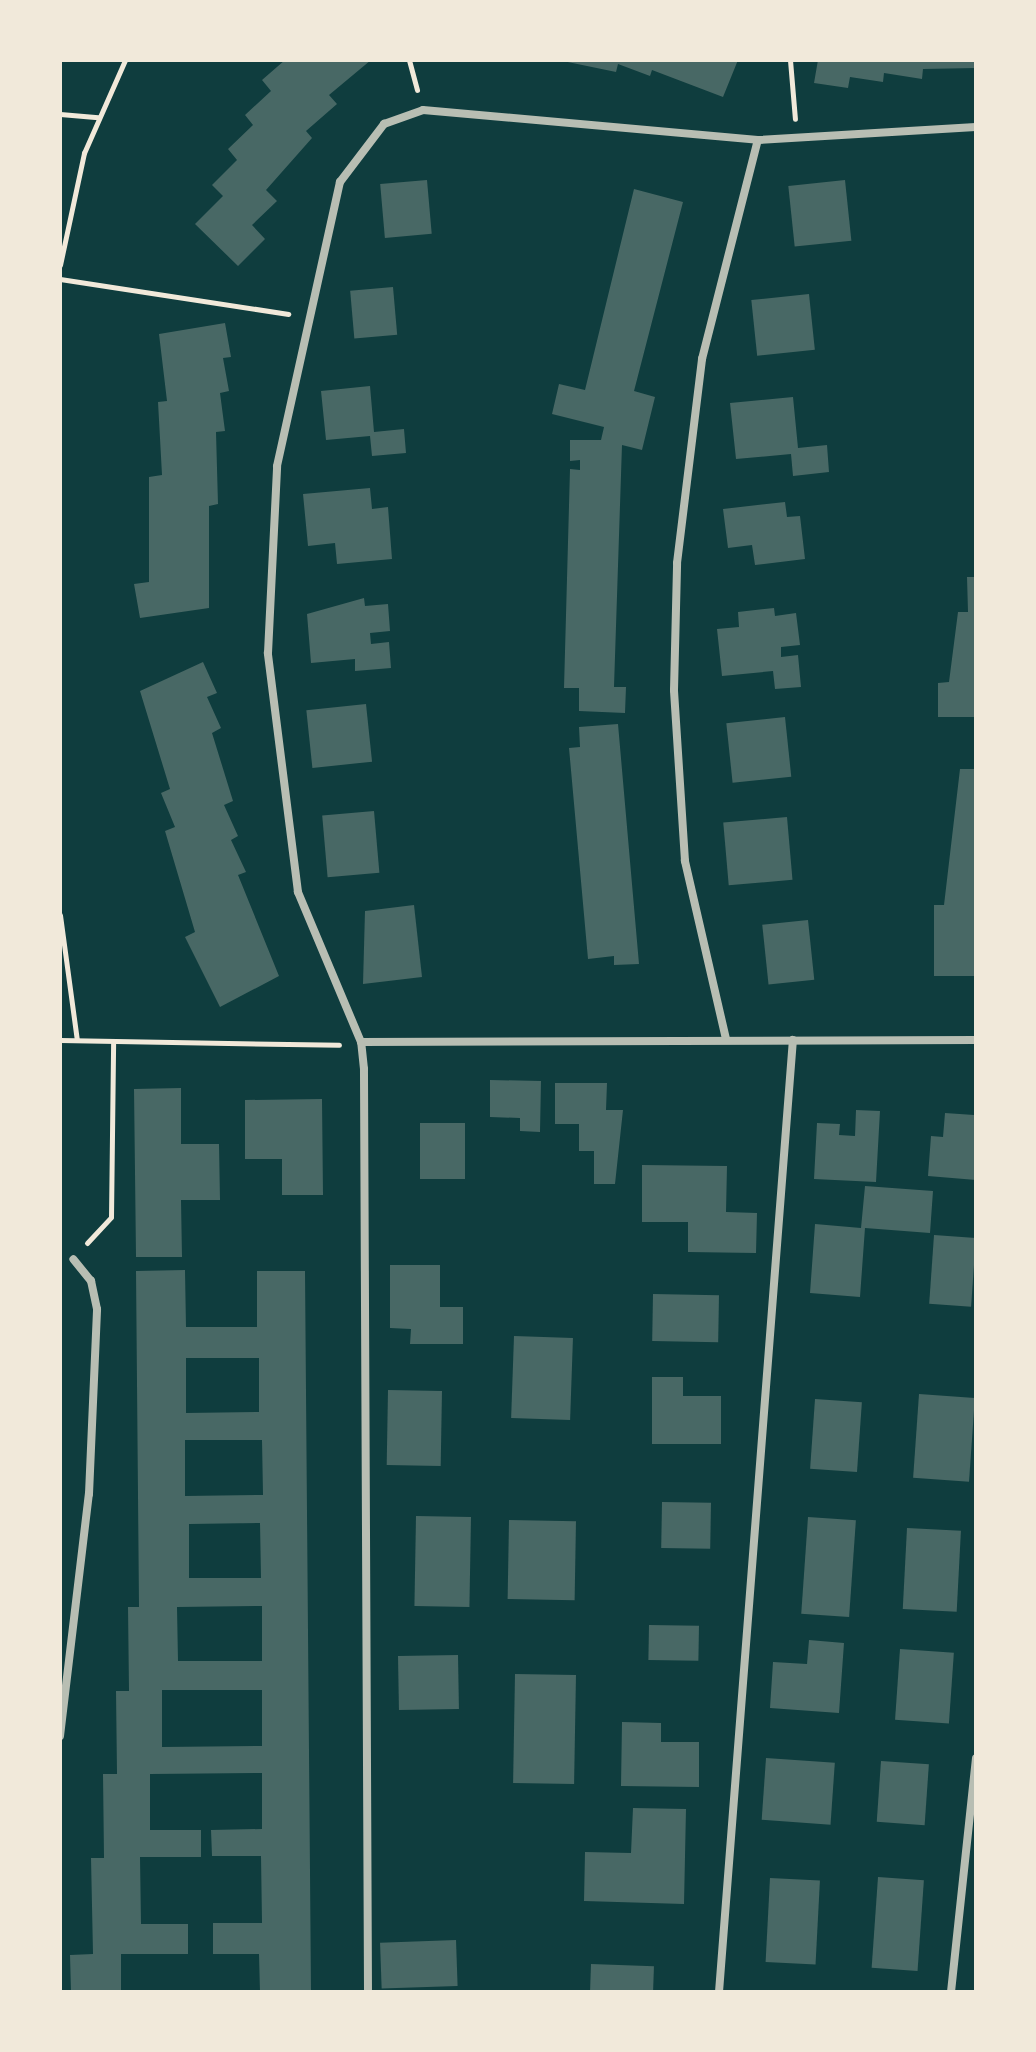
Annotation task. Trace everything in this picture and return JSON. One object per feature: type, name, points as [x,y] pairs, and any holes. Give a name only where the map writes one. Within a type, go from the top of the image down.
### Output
[{"type":"street","points":[[368,1992],[361,1042],[298,892],[283,816],[268,653],[275,482],[305,317],[340,182],[384,124],[423,110],[758,140],[976,127]]},
{"type":"street","points":[[726,1039],[685,861],[674,690],[677,563],[702,359],[758,140]]},
{"type":"street","points":[[719,1992],[793,1040]]},
{"type":"street","points":[[361,1042],[976,1040]]},
{"type":"street","points":[[60,1736],[89,1494],[97,1309],[91,1281],[73,1259]]},
{"type":"street","points":[[951,1992],[976,1758]]},
{"type":"path","points":[[60,265],[98,117],[125,60]]},
{"type":"path","points":[[409,60],[423,110]]},
{"type":"path","points":[[790,60],[797,140]]},
{"type":"path","points":[[60,114],[98,117]]},
{"type":"path","points":[[60,279],[305,317]]},
{"type":"path","points":[[60,915],[77,1040]]},
{"type":"path","points":[[60,1040],[361,1042]]},
{"type":"path","points":[[73,1259],[111,1217],[113,1041]]},
{"type":"building","points":[[285,60],[371,60],[329,95],[337,104],[306,131],[312,138],[266,190],[277,201],[252,225],[265,239],[238,266],[195,224],[223,196],[212,185],[237,160],[228,149],[253,125],[245,115],[271,91],[262,80]]},
{"type":"building","points":[[558,60],[738,60],[723,97],[652,70],[650,76],[618,64],[616,72]]},
{"type":"building","points":[[818,60],[976,60],[976,68],[923,69],[922,79],[884,73],[883,82],[850,77],[848,88],[814,83]]},
{"type":"building","points":[[427,180],[432,234],[385,238],[380,184]]},
{"type":"building","points":[[845,180],[851,241],[795,247],[788,186]]},
{"type":"building","points":[[634,189],[683,202],[634,391],[655,397],[642,450],[622,445],[614,687],[626,687],[625,713],[579,711],[579,688],[564,688],[570,469],[580,470],[580,460],[570,461],[570,440],[601,440],[604,427],[552,414],[559,384],[585,390]]},
{"type":"building","points":[[393,287],[397,335],[354,339],[350,291]]},
{"type":"building","points":[[809,294],[815,350],[757,356],[751,300]]},
{"type":"building","points":[[225,323],[231,357],[223,358],[229,391],[220,393],[225,431],[216,432],[218,504],[209,506],[209,608],[140,618],[134,584],[149,582],[149,477],[162,475],[158,402],[167,401],[159,334]]},
{"type":"building","points":[[370,386],[374,432],[404,429],[406,453],[372,456],[370,436],[326,440],[321,391]]},
{"type":"building","points":[[793,397],[798,448],[827,445],[829,472],[793,476],[791,454],[736,459],[730,403]]},
{"type":"building","points":[[370,488],[372,509],[388,507],[392,559],[337,564],[335,543],[308,546],[303,494]]},
{"type":"building","points":[[785,502],[787,517],[800,516],[805,559],[755,565],[752,545],[728,548],[723,509]]},
{"type":"building","points":[[967,577],[976,577],[976,717],[938,717],[938,683],[949,682],[958,612],[968,612]]},
{"type":"building","points":[[364,598],[365,606],[388,604],[390,631],[370,633],[371,644],[389,642],[391,668],[355,671],[355,659],[311,663],[307,614]]},
{"type":"building","points":[[774,608],[775,616],[796,613],[800,645],[781,647],[781,657],[798,655],[801,687],[775,689],[773,671],[722,676],[717,629],[739,627],[738,612]]},
{"type":"building","points":[[203,662],[217,693],[207,697],[221,728],[212,733],[233,801],[224,805],[238,836],[231,840],[246,872],[238,875],[279,976],[220,1007],[185,937],[195,932],[165,831],[175,827],[161,793],[170,789],[140,691]]},
{"type":"building","points":[[366,704],[372,762],[312,768],[306,710]]},
{"type":"building","points":[[785,717],[791,777],[733,783],[726,723]]},
{"type":"building","points":[[618,724],[639,964],[614,965],[614,956],[588,959],[569,748],[580,747],[579,727]]},
{"type":"building","points":[[960,769],[976,769],[976,976],[934,976],[934,905],[944,905]]},
{"type":"building","points":[[374,811],[379,873],[328,877],[322,816]]},
{"type":"building","points":[[787,817],[792,880],[729,885],[723,823]]},
{"type":"building","points":[[414,905],[422,977],[363,984],[365,911]]},
{"type":"building","points":[[808,920],[814,980],[769,984],[762,925]]},
{"type":"building","points":[[490,1080],[541,1081],[540,1132],[520,1131],[520,1118],[490,1117]]},
{"type":"building","points":[[555,1083],[607,1083],[606,1110],[623,1110],[615,1184],[594,1184],[594,1151],[579,1151],[579,1124],[555,1124]]},
{"type":"building","points":[[181,1088],[181,1144],[219,1144],[220,1200],[181,1200],[182,1257],[136,1257],[134,1089]]},
{"type":"building","points":[[322,1099],[323,1195],[282,1195],[282,1159],[245,1159],[245,1100]]},
{"type":"building","points":[[856,1110],[880,1111],[876,1182],[814,1179],[817,1123],[840,1124],[839,1135],[855,1136]]},
{"type":"building","points":[[945,1113],[974,1115],[976,1180],[928,1176],[931,1136],[943,1137]]},
{"type":"building","points":[[420,1123],[465,1123],[465,1179],[420,1179]]},
{"type":"building","points":[[642,1165],[727,1166],[726,1212],[757,1213],[756,1253],[688,1252],[688,1222],[642,1222]]},
{"type":"building","points":[[865,1186],[933,1191],[930,1233],[865,1228],[860,1297],[810,1293],[815,1224],[861,1228]]},
{"type":"building","points":[[934,1235],[976,1238],[971,1307],[929,1304]]},
{"type":"building","points":[[390,1265],[440,1265],[440,1307],[463,1307],[463,1344],[410,1344],[411,1329],[390,1328]]},
{"type":"building","points":[[185,1270],[186,1327],[257,1327],[257,1271],[305,1271],[311,1992],[260,1992],[259,1954],[213,1954],[213,1923],[262,1923],[261,1856],[212,1856],[211,1830],[262,1829],[262,1773],[150,1774],[150,1830],[201,1830],[201,1857],[140,1857],[141,1924],[188,1924],[188,1954],[121,1954],[121,1992],[71,1992],[70,1955],[93,1954],[91,1858],[104,1858],[103,1774],[117,1774],[116,1691],[129,1691],[128,1607],[139,1607],[136,1271]],"holes":[[[186,1358],[259,1358],[259,1412],[186,1413]],[[185,1440],[262,1440],[263,1495],[185,1496]],[[260,1523],[261,1578],[189,1578],[189,1524]],[[262,1606],[262,1661],[178,1661],[177,1607]],[[162,1690],[262,1690],[262,1746],[162,1747]]]},
{"type":"building","points":[[653,1294],[719,1295],[718,1342],[652,1341]]},
{"type":"building","points":[[514,1336],[573,1338],[570,1420],[511,1418]]},
{"type":"building","points":[[652,1377],[683,1377],[683,1396],[721,1396],[721,1444],[652,1444]]},
{"type":"building","points":[[388,1390],[442,1391],[441,1466],[387,1465]]},
{"type":"building","points":[[919,1394],[975,1398],[969,1482],[913,1478]]},
{"type":"building","points":[[815,1399],[862,1402],[857,1472],[810,1469]]},
{"type":"building","points":[[662,1502],[711,1503],[710,1549],[661,1548]]},
{"type":"building","points":[[416,1516],[471,1517],[469,1607],[414,1606]]},
{"type":"building","points":[[808,1517],[856,1520],[849,1617],[801,1614]]},
{"type":"building","points":[[509,1520],[576,1521],[575,1600],[508,1599]]},
{"type":"building","points":[[907,1528],[961,1531],[957,1612],[903,1609]]},
{"type":"building","points":[[649,1625],[699,1626],[698,1661],[648,1660]]},
{"type":"building","points":[[809,1640],[844,1643],[839,1713],[770,1708],[773,1662],[807,1664]]},
{"type":"building","points":[[900,1649],[954,1653],[949,1724],[895,1720]]},
{"type":"building","points":[[458,1655],[459,1709],[399,1710],[398,1656]]},
{"type":"building","points":[[515,1674],[576,1675],[574,1784],[513,1783]]},
{"type":"building","points":[[622,1722],[661,1723],[661,1742],[699,1742],[699,1787],[621,1786]]},
{"type":"building","points":[[766,1758],[835,1763],[831,1825],[762,1820]]},
{"type":"building","points":[[881,1761],[929,1764],[925,1825],[877,1822]]},
{"type":"building","points":[[633,1808],[686,1809],[684,1904],[584,1901],[585,1852],[631,1853]]},
{"type":"building","points":[[878,1877],[924,1880],[918,1971],[872,1968]]},
{"type":"building","points":[[770,1878],[820,1881],[816,1965],[766,1962]]},
{"type":"building","points":[[456,1940],[458,1986],[382,1989],[380,1943]]},
{"type":"building","points":[[591,1964],[654,1966],[653,1992],[590,1992]]}]
